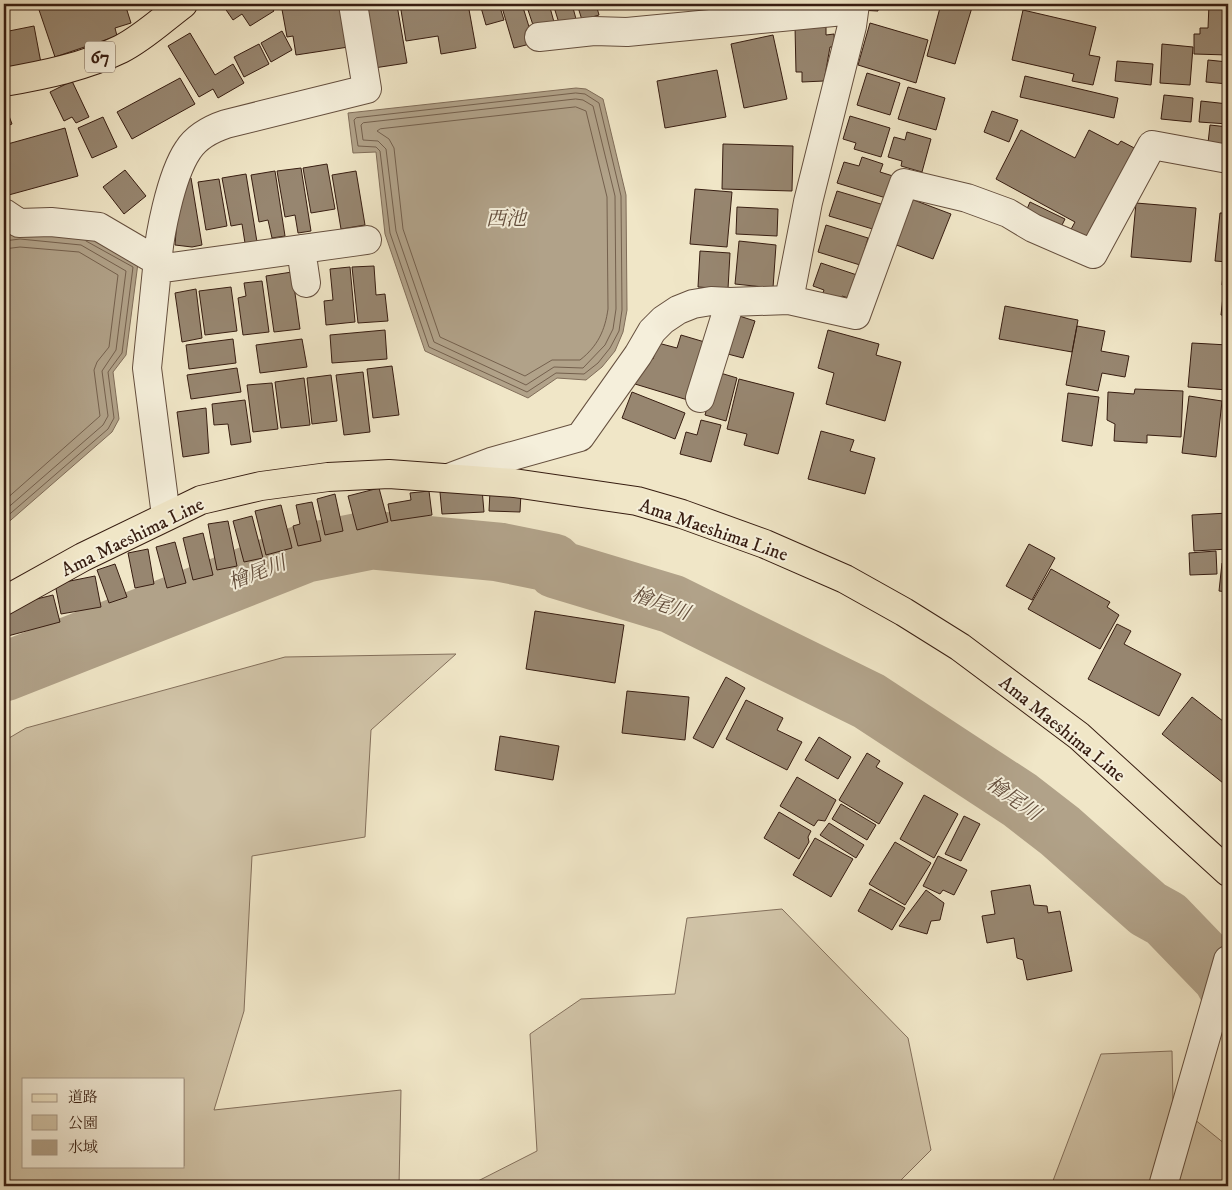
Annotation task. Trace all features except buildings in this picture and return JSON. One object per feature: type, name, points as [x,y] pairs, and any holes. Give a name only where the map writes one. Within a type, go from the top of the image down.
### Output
[{"type":"main road","name":"67","points":[[4,82],[62,70],[122,48],[183,4]]},
{"type":"main road","name":"Ama Maeshima Line","points":[[4,601],[83,556],[201,500],[261,486],[328,477],[389,474],[514,483],[637,501],[682,514],[765,544],[845,579],[904,612],[960,647],[1079,736],[1228,872]]},
{"type":"street","points":[[166,516],[147,368],[158,247],[176,176],[189,148],[209,130],[367,89],[353,4]]},
{"type":"street","points":[[540,37],[594,30],[610,22],[627,32],[855,7],[808,202],[793,270],[789,300]]},
{"type":"street","points":[[451,477],[491,462],[580,437],[638,355],[652,331],[663,320],[678,310],[693,304],[710,301],[789,300],[856,314],[904,183],[967,198],[1008,213],[1033,228],[1093,254],[1152,145],[1228,159]]},
{"type":"street","points":[[4,213],[19,223],[51,222],[100,227],[157,265],[366,240]]},
{"type":"street","points":[[301,249],[306,283]]},
{"type":"street","points":[[700,398],[730,302]]},
{"type":"street","points":[[1163,1186],[1228,960]]},
{"type":"green space","points":[[456,654],[371,730],[365,837],[252,856],[244,1011],[214,1110],[401,1090],[399,1186],[4,1186],[4,741],[26,728],[285,657]]},
{"type":"green space","points":[[782,909],[908,1038],[931,1150],[895,1186],[475,1186],[476,1182],[537,1151],[530,1034],[581,999],[675,994],[687,918]]},
{"type":"green space","points":[[1172,1051],[1173,1102],[1225,1144],[1228,1153],[1228,1186],[1051,1186],[1101,1054]]},
{"type":"water","name":"西池","points":[[576,88],[586,89],[603,99],[626,195],[627,310],[623,332],[615,351],[602,367],[586,380],[557,378],[528,398],[425,351],[385,234],[376,152],[353,153],[348,113]]},
{"type":"water","points":[[20,228],[85,234],[138,263],[126,355],[113,372],[119,419],[112,432],[4,526],[4,230]]},
{"type":"waterway","name":"檜尾川","points":[[4,672],[306,553],[371,540],[499,552],[553,563],[556,569],[672,604],[869,701],[1020,800],[1060,831],[1148,909],[1166,919],[1222,977],[1228,988]]}]
